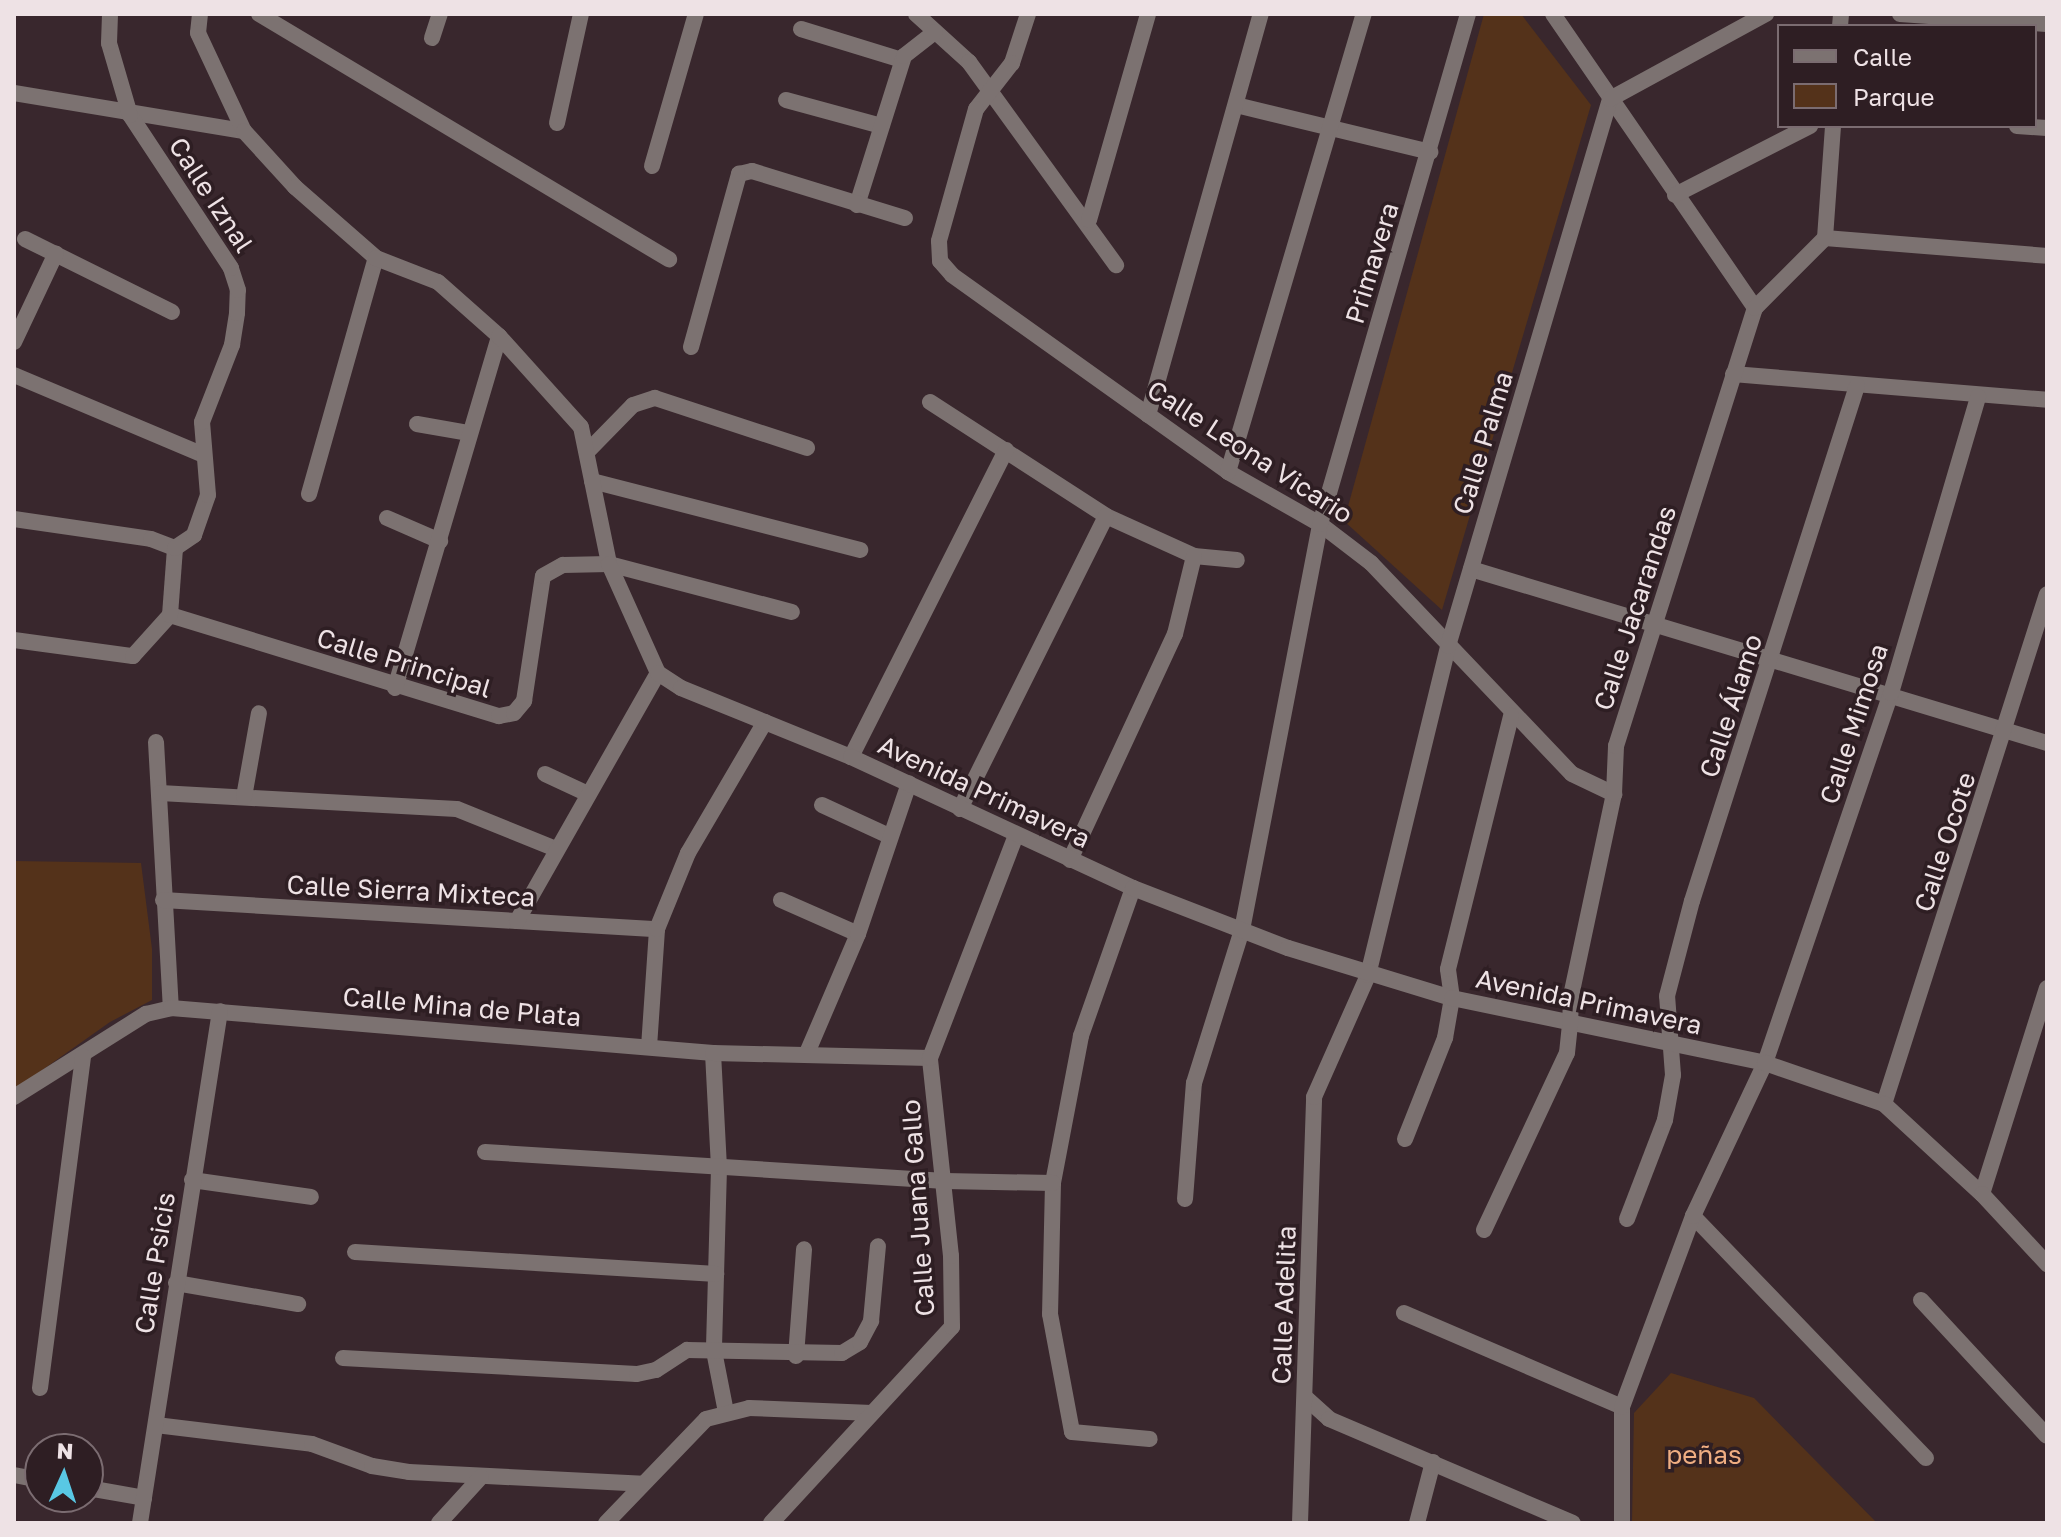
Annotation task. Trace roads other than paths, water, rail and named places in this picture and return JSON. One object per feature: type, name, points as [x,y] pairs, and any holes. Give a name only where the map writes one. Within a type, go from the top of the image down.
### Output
[{"type":"street","name":"Calle Iznal","points":[[110,14],[109,43],[130,115],[215,240],[238,290],[232,345],[202,422],[201,454],[208,495],[194,535],[175,548]]},
{"type":"street","points":[[200,14],[198,33],[244,131],[295,187],[376,258],[438,282],[499,336],[581,427],[609,564],[658,673],[586,793],[517,921]]},
{"type":"street","points":[[259,14],[669,259]]},
{"type":"street","points":[[432,38],[440,14]]},
{"type":"street","points":[[557,123],[581,14]]},
{"type":"street","points":[[652,166],[696,14]]},
{"type":"street","points":[[916,14],[990,88],[1089,220],[1116,265]]},
{"type":"street","points":[[990,88],[1012,63],[1028,14]]},
{"type":"street","points":[[1089,220],[1148,14]]},
{"type":"street","points":[[1148,415],[1261,14]]},
{"type":"street","points":[[1228,472],[1364,14]]},
{"type":"street","name":"Primavera","points":[[1185,1199],[1194,1083],[1242,930],[1320,524],[1468,14]]},
{"type":"street","points":[[1553,14],[1755,308]]},
{"type":"street","points":[[1610,99],[1766,14]]},
{"type":"street","points":[[1900,14],[2047,24]]},
{"type":"street","points":[[801,29],[902,60]]},
{"type":"street","points":[[857,205],[902,60],[935,32]]},
{"type":"street","name":"Calle Leona Vicario","points":[[990,88],[976,109],[939,241],[940,261],[1228,472],[1320,524],[1371,563],[1511,716],[1572,774],[1614,794]]},
{"type":"street","points":[[14,93],[130,115],[244,131]]},
{"type":"street","name":"Calle Palma","points":[[1368,975],[1448,646],[1610,99]]},
{"type":"street","points":[[786,100],[882,126]]},
{"type":"street","points":[[1236,105],[1430,152]]},
{"type":"street","points":[[1675,195],[1806,128]]},
{"type":"street","points":[[1833,128],[1825,238],[2047,256]]},
{"type":"street","points":[[691,347],[739,174],[752,171],[905,218]]},
{"type":"street","name":"Calle Jacarandas","points":[[1484,1230],[1567,1053],[1571,996],[1614,794],[1616,746],[1755,308],[1825,238]]},
{"type":"street","points":[[25,239],[172,312]]},
{"type":"street","points":[[14,342],[56,253]]},
{"type":"street","points":[[309,494],[376,258]]},
{"type":"street","points":[[395,688],[499,336]]},
{"type":"street","points":[[1733,374],[1978,397],[2047,400]]},
{"type":"street","points":[[14,375],[201,454]]},
{"type":"street","name":"Calle Álamo","points":[[1627,1219],[1665,1120],[1673,1075],[1667,996],[1692,901],[1773,658],[1857,386]]},
{"type":"street","name":"Calle Mimosa","points":[[1622,1407],[1693,1216],[1765,1063],[1891,693],[1978,397]]},
{"type":"street","points":[[588,451],[633,405],[655,398],[807,448]]},
{"type":"street","points":[[930,402],[1106,516],[1194,556],[1237,560]]},
{"type":"street","points":[[417,424],[469,433]]},
{"type":"street","points":[[851,757],[1006,450]]},
{"type":"street","points":[[592,481],[860,550]]},
{"type":"street","points":[[960,809],[1106,516]]},
{"type":"street","points":[[387,518],[440,541]]},
{"type":"street","points":[[14,519],[151,539],[175,548],[170,615],[133,656],[14,640]]},
{"type":"street","points":[[1070,860],[1175,634],[1194,556]]},
{"type":"street","points":[[609,564],[792,612]]},
{"type":"street","name":"Calle Principal","points":[[170,615],[478,714],[514,713],[524,701],[543,576],[563,565],[609,564]]},
{"type":"street","points":[[1471,569],[1657,621],[2047,743]]},
{"type":"street","name":"Calle Ocote","points":[[1884,1104],[2007,731],[2047,594]]},
{"type":"street","name":"Avenida Primavera","points":[[658,673],[681,688],[851,757],[1133,888],[1368,975],[1570,1026],[1765,1063],[1884,1104],[1982,1194],[2047,1264]]},
{"type":"street","points":[[244,797],[259,713]]},
{"type":"street","points":[[1405,1139],[1445,1038],[1452,998],[1448,969],[1511,716]]},
{"type":"street","points":[[649,1047],[657,929],[688,853],[765,722]]},
{"type":"street","points":[[156,742],[171,1008]]},
{"type":"street","points":[[545,774],[586,793]]},
{"type":"street","points":[[807,1053],[858,934],[909,783]]},
{"type":"street","points":[[160,793],[457,809],[556,849]]},
{"type":"street","points":[[822,805],[889,836]]},
{"type":"street","name":"Calle Juana Gallo","points":[[771,1523],[952,1327],[945,1181],[930,1058],[1016,835]]},
{"type":"street","points":[[1133,888],[1081,1036],[1053,1183],[1050,1314],[1072,1432],[1150,1439]]},
{"type":"street","name":"Calle Sierra Mixteca","points":[[163,900],[657,929]]},
{"type":"street","points":[[781,900],[858,934]]},
{"type":"street","name":"Calle Adelita","points":[[1368,975],[1314,1097],[1306,1398],[1329,1419],[1573,1523]]},
{"type":"street","points":[[1982,1194],[2047,988]]},
{"type":"street","name":"Calle Mina de Plata","points":[[14,1097],[83,1057],[146,1014],[171,1008],[713,1053],[930,1058]]},
{"type":"street","name":"Calle Psicis","points":[[140,1523],[220,1011]]},
{"type":"street","points":[[713,1053],[719,1168],[714,1351],[726,1412]]},
{"type":"street","points":[[40,1388],[83,1057]]},
{"type":"street","points":[[485,1152],[945,1181],[1053,1183]]},
{"type":"street","points":[[192,1180],[311,1197]]},
{"type":"street","points":[[1693,1216],[1926,1458]]},
{"type":"street","points":[[343,1358],[637,1374],[656,1370],[687,1350],[796,1356],[842,1353],[860,1342],[871,1321],[878,1246]]},
{"type":"street","points":[[796,1356],[804,1249]]},
{"type":"street","points":[[355,1252],[716,1274]]},
{"type":"street","points":[[176,1283],[298,1304]]},
{"type":"street","points":[[1921,1300],[2047,1436]]},
{"type":"street","points":[[1404,1313],[1622,1407],[1622,1523]]},
{"type":"street","points":[[1300,1523],[1306,1398]]},
{"type":"street","points":[[606,1523],[706,1419],[726,1412],[872,1413]]},
{"type":"street","points":[[156,1425],[262,1435],[312,1444],[372,1466],[481,1477],[643,1484]]},
{"type":"street","points":[[1417,1523],[1433,1462]]},
{"type":"street","points":[[439,1523],[481,1477]]},
{"type":"street","points":[[104,1491],[144,1498]]},
{"type":"park label","name":"peñas","points":[[1704,1455]]}]
